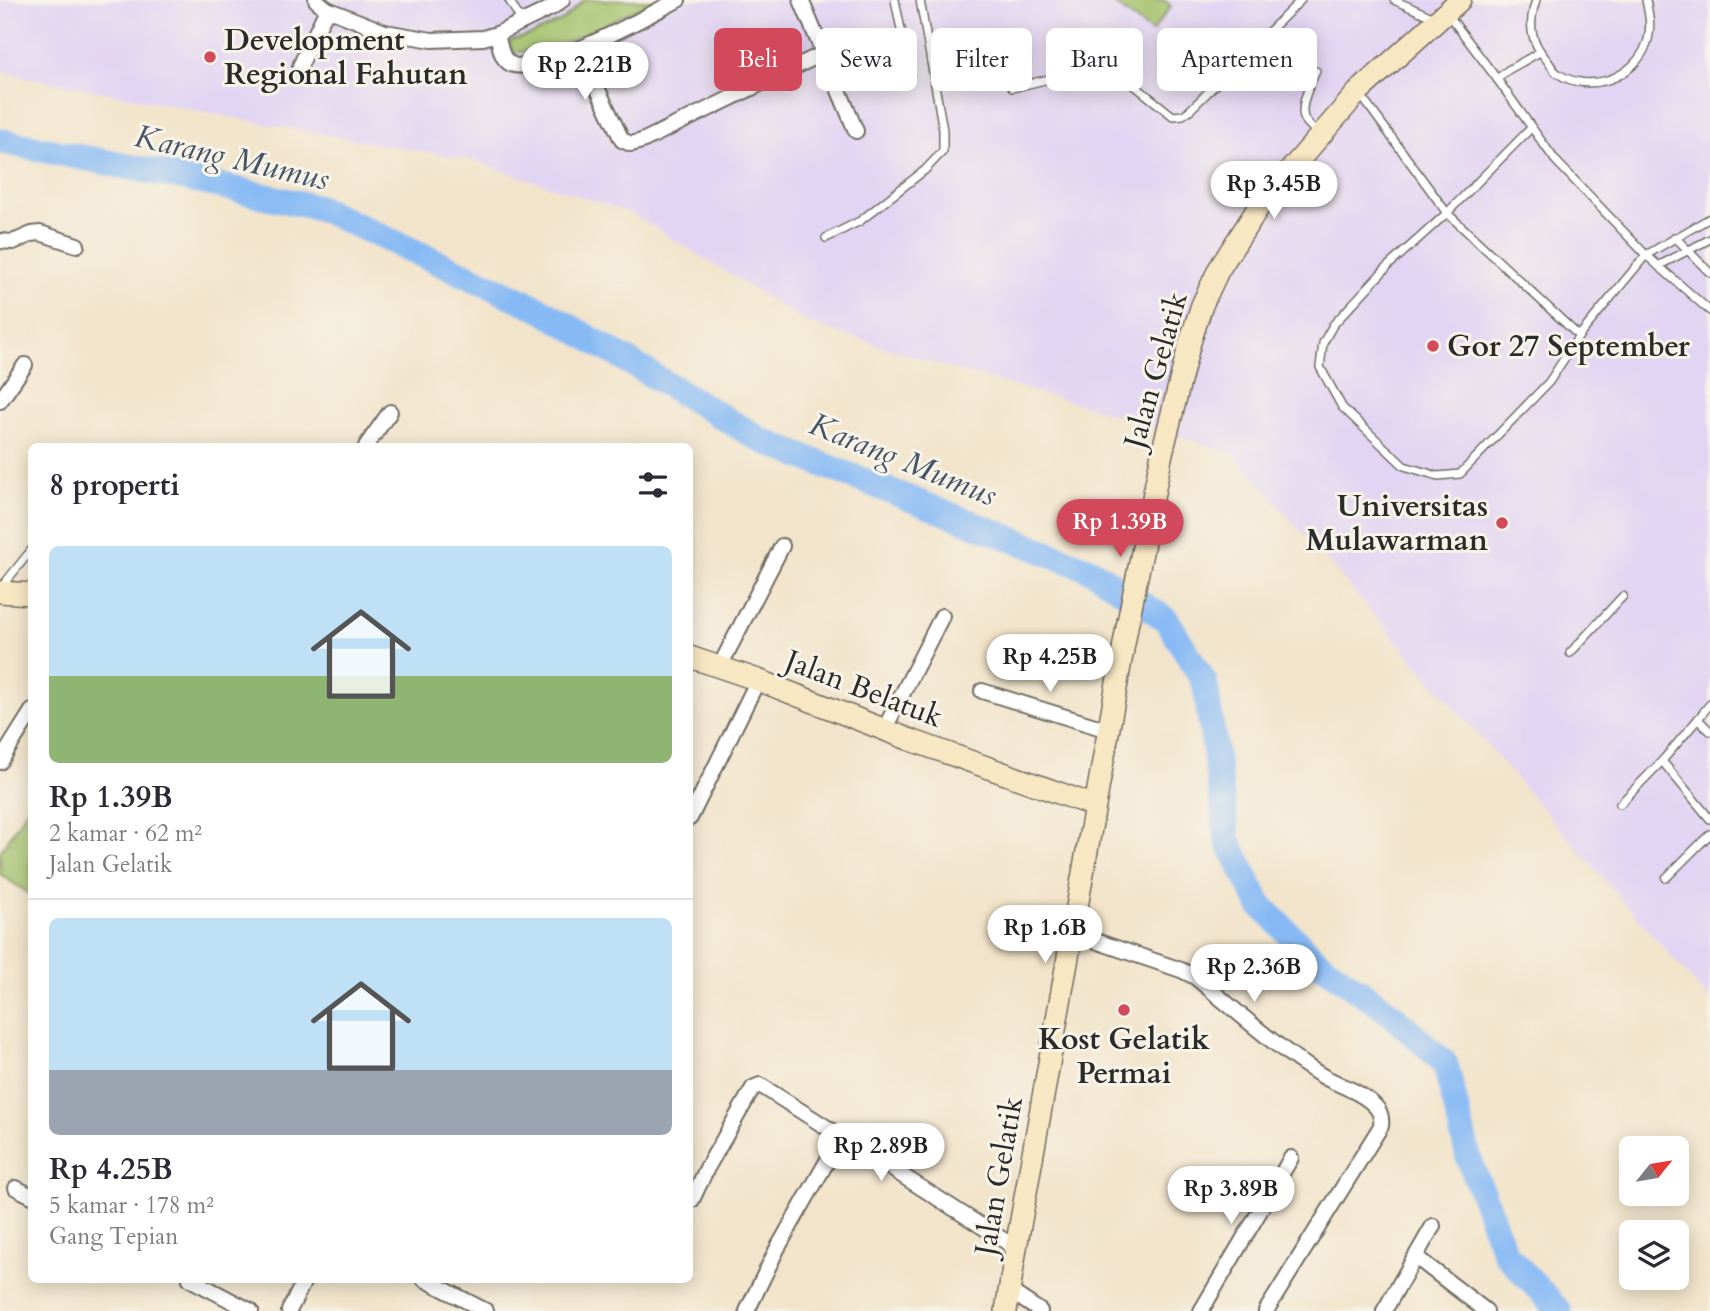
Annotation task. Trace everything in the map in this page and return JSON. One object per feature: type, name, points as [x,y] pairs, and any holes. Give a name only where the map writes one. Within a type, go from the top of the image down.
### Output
[{"type":"street","points":[[300,66],[321,4],[385,32],[432,40],[483,38],[497,34],[562,0]]},
{"type":"street","points":[[497,34],[503,56],[508,62],[516,66],[541,62],[579,50],[678,0]]},
{"type":"street","points":[[801,0],[816,35]]},
{"type":"street","name":"Jalan Gelatik","points":[[1008,1301],[1127,627],[1165,441],[1202,305],[1219,269],[1260,205],[1358,92],[1448,11]]},
{"type":"street","points":[[579,50],[622,140],[631,144],[816,57]]},
{"type":"street","points":[[840,91],[856,131]]},
{"type":"street","points":[[0,241],[13,242],[40,233],[77,245]]},
{"type":"street","points":[[0,401],[25,365]]},
{"type":"street","points":[[368,443],[390,412]]},
{"type":"street","points":[[720,666],[782,546]]},
{"type":"street","points":[[0,591],[28,594]]},
{"type":"street","points":[[884,730],[942,616]]},
{"type":"street","name":"Jalan Belatuk","points":[[693,658],[1095,807]]},
{"type":"street","points":[[693,812],[758,680]]},
{"type":"street","points":[[982,691],[1108,730]]},
{"type":"street","points":[[0,762],[28,716]]},
{"type":"street","points":[[1073,933],[1195,977],[1279,1046],[1320,1074],[1366,1099],[1375,1106],[1382,1118],[1381,1126],[1266,1311]]},
{"type":"street","points":[[693,1198],[753,1088],[758,1085],[1016,1248]]},
{"type":"street","points":[[747,1311],[778,1249],[841,1137]]},
{"type":"street","points":[[1201,1311],[1291,1158]]},
{"type":"street","points":[[16,1188],[28,1194]]},
{"type":"street","points":[[1384,1311],[1433,1226]]},
{"type":"street","points":[[1416,1257],[1486,1311]]},
{"type":"street","points":[[198,1283],[251,1311]]},
{"type":"street","points":[[289,1311],[303,1283]]},
{"type":"street","points":[[432,1283],[486,1311]]},
{"type":"street","points":[[1008,1301],[1040,1311]]},
{"type":"lane","points":[[509,0],[522,22]]},
{"type":"lane","points":[[895,0],[900,28]]},
{"type":"lane","points":[[826,238],[860,221],[925,170],[943,151],[943,130],[920,0]]},
{"type":"lane","points":[[1032,83],[1110,66],[1173,116],[1183,115],[1301,0]]},
{"type":"lane","points":[[1394,0],[1448,11],[1555,160],[1646,255],[1710,311]]},
{"type":"lane","points":[[1536,0],[1531,15],[1532,37],[1540,52],[1557,72],[1577,82],[1599,83],[1620,76],[1637,61],[1648,42],[1651,20],[1646,0]]},
{"type":"lane","points":[[1497,79],[1540,52]]},
{"type":"lane","points":[[1308,91],[1304,101],[1305,120],[1321,136]]},
{"type":"lane","points":[[1358,92],[1447,213],[1579,336]]},
{"type":"lane","points":[[1531,128],[1447,213],[1388,266],[1333,325],[1323,343],[1320,367],[1342,407],[1404,466],[1438,476],[1460,474],[1549,382],[1579,336],[1646,255],[1709,220]]},
{"type":"lane","points":[[1675,237],[1710,273]]},
{"type":"lane","points":[[1658,266],[1710,239]]},
{"type":"lane","points":[[0,591],[28,554]]},
{"type":"lane","points":[[1570,653],[1623,596]]},
{"type":"lane","points":[[1620,804],[1662,761],[1710,704]]},
{"type":"lane","points":[[1698,719],[1710,731]]},
{"type":"lane","points":[[1662,761],[1710,819]]},
{"type":"lane","points":[[1666,878],[1710,834]]},
{"type":"shaded area","name":"Universitas Mulawarman","points":[[0,0],[1710,0],[1710,1001],[1234,454],[1087,406],[953,369],[808,323],[631,213],[471,160],[272,125],[6,73],[0,67]]},
{"type":"green space","points":[[584,0],[656,0],[563,44],[514,53],[509,41],[533,34],[563,20]]},
{"type":"green space","points":[[1109,0],[1164,0],[1171,6],[1152,32]]},
{"type":"green space","points":[[28,808],[28,893],[0,874],[0,852]]},
{"type":"waterway","name":"Karang Mumus","points":[[0,141],[319,208],[540,309],[763,441],[1091,570],[1167,620],[1205,683],[1228,841],[1260,905],[1317,961],[1390,1013],[1445,1063],[1469,1159],[1505,1253],[1559,1311]]},
{"type":"place","name":"Development Regional Fahutan","points":[[210,57]]},
{"type":"place","name":"Gor 27 September","points":[[1433,346]]},
{"type":"place","name":"Universitas Mulawarman","points":[[1502,523]]},
{"type":"place","name":"Kost Gelatik Permai","points":[[1124,1010]]}]
